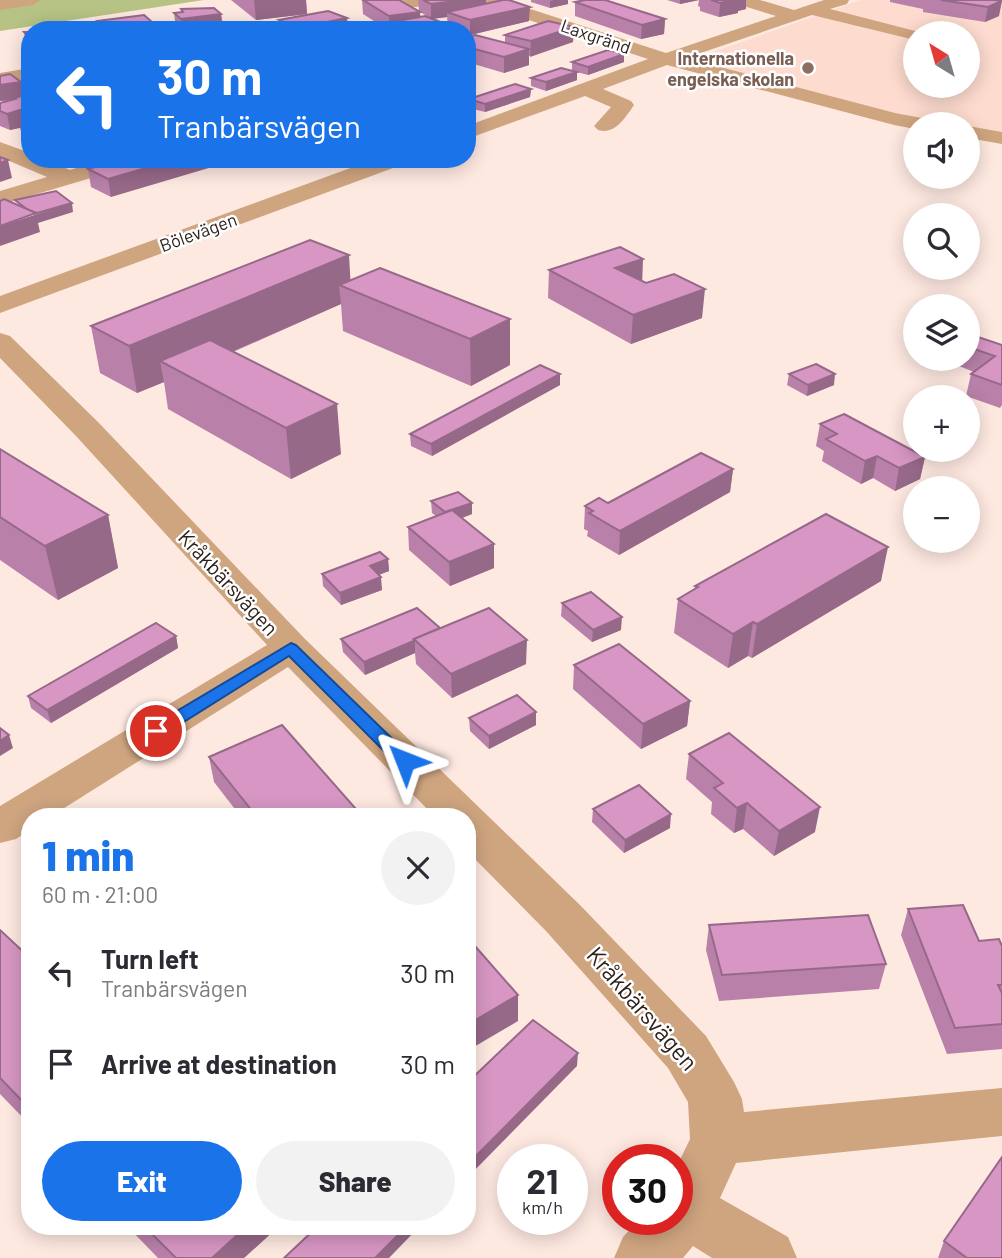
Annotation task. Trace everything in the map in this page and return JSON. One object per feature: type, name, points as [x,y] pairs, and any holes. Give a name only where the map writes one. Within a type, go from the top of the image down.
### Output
[{"type":"street","points":[[0,5],[33,0]]},
{"type":"street","points":[[399,5],[437,0]]},
{"type":"street","name":"Laxgränd","points":[[486,0],[666,60],[903,120]]},
{"type":"street","points":[[743,0],[903,33]]},
{"type":"street","points":[[476,129],[841,0]]},
{"type":"street","points":[[0,79],[21,76]]},
{"type":"street","points":[[585,89],[624,106],[605,126]]},
{"type":"street","points":[[980,134],[1002,138]]},
{"type":"street","points":[[0,149],[21,158]]},
{"type":"street","points":[[45,168],[67,177]]},
{"type":"street","points":[[0,198],[98,168]]},
{"type":"street","name":"Bölevägen","points":[[0,305],[372,168]]},
{"type":"street","name":"Kråkbärsvägen","points":[[0,342],[87,429],[291,648],[453,808]]},
{"type":"street","points":[[31,808],[291,648]]},
{"type":"street","points":[[0,827],[21,814]]},
{"type":"street","name":"Kråkbärsvägen","points":[[476,832],[564,918],[687,1052],[715,1099],[718,1140],[693,1195]]},
{"type":"street","points":[[718,1140],[1002,1112]]},
{"type":"street","points":[[693,1214],[767,1258]]},
{"type":"street","name":"Kråkbärsvägen","points":[[644,1258],[664,1235]]},
{"type":"shaded area","name":"Internationella engelska skolan","points":[[861,0],[1002,0],[1002,138],[980,134],[980,112],[903,112],[903,120],[682,63]]},
{"type":"green space","points":[[0,0],[204,0],[66,21],[21,21],[21,28],[0,31]]},
{"type":"building","points":[[363,0],[399,0],[420,12],[389,16]]},
{"type":"building","points":[[423,0],[464,0],[431,4]]},
{"type":"building","points":[[503,0],[530,7],[470,20],[447,12]]},
{"type":"building","points":[[605,0],[665,19],[642,25],[575,2]]},
{"type":"building","points":[[711,0],[733,0],[720,3]]},
{"type":"building","points":[[941,0],[995,0],[1002,1],[988,7]]},
{"type":"building","points":[[214,8],[221,14],[181,19],[174,13],[183,12],[181,9]]},
{"type":"building","points":[[328,11],[347,18],[332,21],[279,20]]},
{"type":"building","points":[[144,15],[151,21],[97,21]]},
{"type":"building","points":[[425,16],[438,21],[397,21]]},
{"type":"building","points":[[548,21],[574,27],[531,41],[505,35]]},
{"type":"building","points":[[476,35],[529,49],[504,57],[476,49]]},
{"type":"building","points":[[608,50],[624,54],[588,67],[572,62]]},
{"type":"building","points":[[561,68],[577,72],[546,82],[531,78]]},
{"type":"building","points":[[10,74],[21,82],[0,85],[0,76]]},
{"type":"building","points":[[515,84],[531,89],[485,104],[476,101],[476,97]]},
{"type":"building","points":[[21,96],[21,110],[7,114],[0,111],[0,103],[15,99],[11,98]]},
{"type":"building","points":[[92,168],[146,168],[108,179],[88,169]]},
{"type":"building","points":[[56,191],[72,203],[34,214],[36,213],[15,200]]},
{"type":"building","points":[[4,199],[36,213],[0,226],[0,201]]},
{"type":"building","points":[[310,240],[349,255],[129,346],[91,326]]},
{"type":"building","points":[[620,247],[643,259],[615,268],[646,283],[674,274],[705,289],[633,315],[549,270]]},
{"type":"building","points":[[380,268],[510,319],[470,339],[339,285]]},
{"type":"building","points":[[980,338],[1002,345],[1002,385],[971,374],[980,371],[980,367],[995,356],[980,351]]},
{"type":"building","points":[[210,340],[337,404],[286,428],[160,361]]},
{"type":"building","points":[[816,364],[835,374],[808,385],[789,374]]},
{"type":"building","points":[[540,365],[560,374],[431,444],[410,434]]},
{"type":"building","points":[[844,414],[903,445],[903,462],[913,462],[899,468],[877,456],[865,461],[826,439],[837,434],[820,424]]},
{"type":"building","points":[[0,449],[108,515],[45,546],[0,517]]},
{"type":"building","points":[[701,453],[733,469],[620,531],[589,513],[593,511],[585,506],[599,498],[608,503]]},
{"type":"building","points":[[458,492],[472,503],[445,512],[431,501]]},
{"type":"building","points":[[452,510],[494,544],[449,562],[408,527]]},
{"type":"building","points":[[826,514],[888,547],[757,624],[753,622],[733,634],[678,599],[698,587],[695,586]]},
{"type":"building","points":[[380,552],[388,559],[370,566],[381,577],[340,593],[322,574]]},
{"type":"building","points":[[591,592],[622,617],[593,630],[562,603]]},
{"type":"building","points":[[417,608],[440,628],[364,662],[341,639]]},
{"type":"building","points":[[489,608],[527,640],[451,674],[414,639]]},
{"type":"building","points":[[156,623],[176,636],[47,710],[28,696]]},
{"type":"building","points":[[619,644],[690,701],[643,724],[574,665]]},
{"type":"building","points":[[517,695],[536,712],[489,736],[469,718]]},
{"type":"building","points":[[282,725],[355,808],[250,808],[209,757]]},
{"type":"building","points":[[0,728],[9,735],[0,741]]},
{"type":"building","points":[[729,733],[820,807],[779,831],[747,803],[737,808],[714,788],[723,783],[689,754]]},
{"type":"building","points":[[639,785],[671,814],[625,840],[593,809]]},
{"type":"building","points":[[963,905],[979,941],[999,939],[1002,946],[1002,985],[998,985],[1002,993],[1002,1024],[955,1028],[908,909]]},
{"type":"building","points":[[868,915],[886,964],[722,975],[709,925]]},
{"type":"building","points":[[0,930],[21,950],[21,1100],[0,1078]]},
{"type":"building","points":[[476,947],[518,995],[476,1020]]},
{"type":"building","points":[[533,1020],[578,1053],[476,1156],[476,1074]]},
{"type":"building","points":[[1002,1157],[1002,1258],[967,1258],[944,1241]]},
{"type":"building","points":[[153,1235],[237,1235],[212,1258],[176,1258]]},
{"type":"building","points":[[308,1235],[398,1235],[375,1258],[284,1258]]},
{"type":"place","name":"Internationella engelska skolan","points":[[808,68]]},
{"type":"route","points":[[156,731],[291,648],[405,761]]}]
